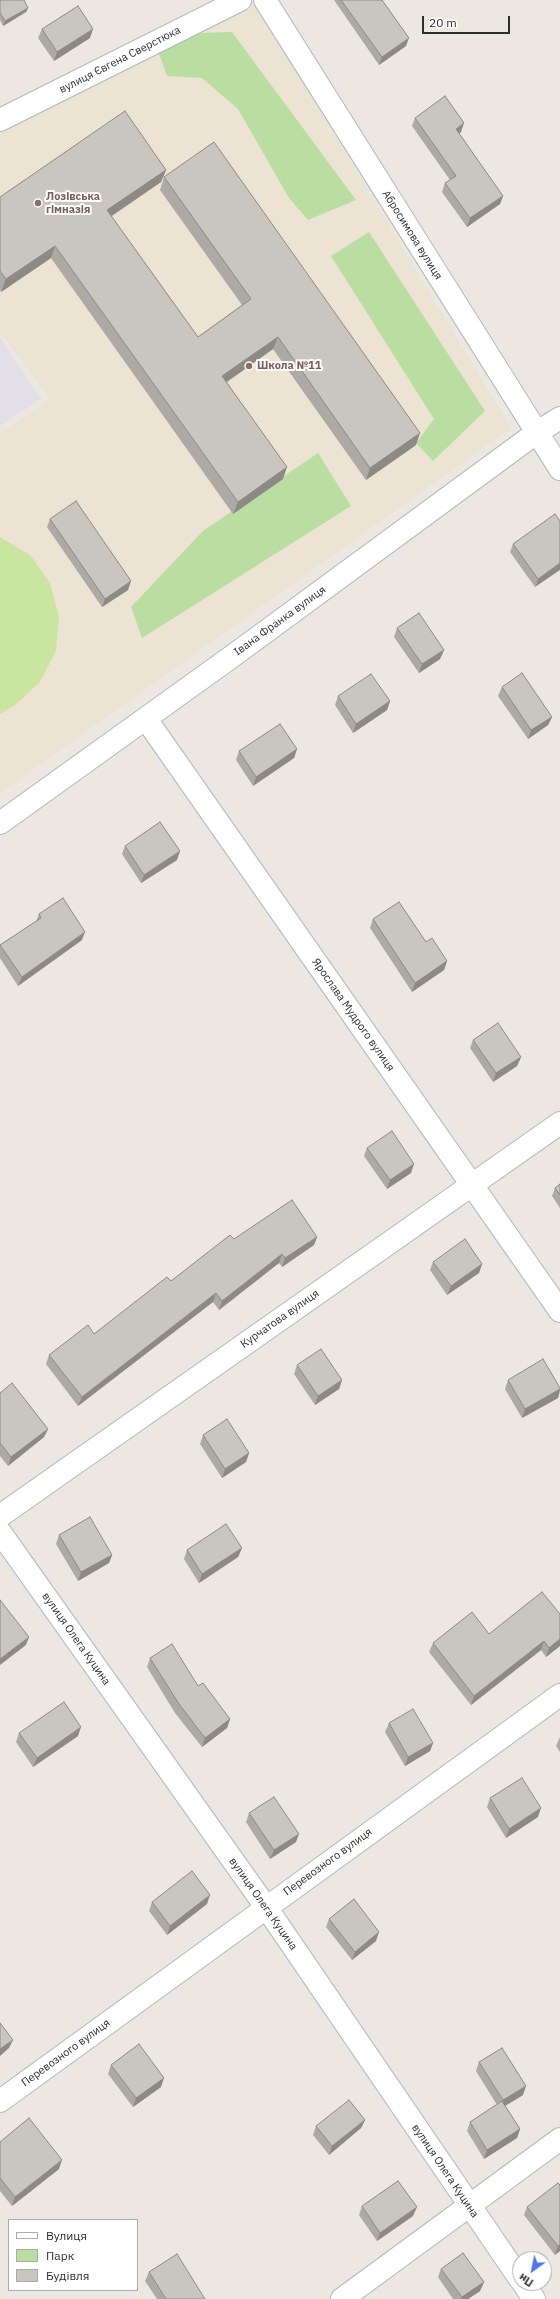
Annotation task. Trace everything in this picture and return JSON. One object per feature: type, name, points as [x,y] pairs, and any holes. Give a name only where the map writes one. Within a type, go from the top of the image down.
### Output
[{"type":"street","name":"вулиця Євгена Сверстюка","points":[[0,120],[240,0]]},
{"type":"street","name":"Абросимова вулиця","points":[[265,0],[560,469]]},
{"type":"street","name":"Івана Франка вулиця","points":[[0,823],[146,719],[536,433],[560,418]]},
{"type":"street","name":"Ярослава Мудрого вулиця","points":[[146,719],[560,1311]]},
{"type":"street","name":"Курчатова вулиця","points":[[0,1516],[560,1123]]},
{"type":"street","name":"вулиця Олега Куцина","points":[[0,1532],[266,1907],[512,2268]]},
{"type":"street","name":"Перевозного вулиця","points":[[0,2101],[560,1695]]},
{"type":"street","points":[[342,2299],[468,2205],[560,2139]]},
{"type":"shaded area","name":"Школа №11","points":[[254,1],[511,428],[0,793],[0,433],[50,399],[0,332],[0,120],[104,68]]},
{"type":"shaded area","points":[[0,337],[41,399],[0,426]]},
{"type":"green space","points":[[232,32],[356,200],[308,220],[289,198],[238,109],[202,78],[167,76],[156,45],[169,34]]},
{"type":"green space","points":[[369,232],[485,411],[433,461],[416,443],[434,419],[331,256]]},
{"type":"green space","points":[[318,453],[351,506],[142,638],[131,607],[203,531]]},
{"type":"green space","points":[[0,537],[30,555],[50,583],[59,617],[56,651],[40,682],[15,705],[0,714]]},
{"type":"building","points":[[0,0],[24,0],[28,8],[5,21],[0,13]]},
{"type":"building","points":[[341,0],[382,0],[409,38],[382,57]]},
{"type":"building","points":[[78,6],[93,29],[57,52],[42,29]]},
{"type":"building","points":[[445,96],[464,123],[456,129],[503,196],[470,218],[445,183],[456,176],[415,118]]},
{"type":"building","points":[[125,111],[166,170],[107,210],[198,337],[251,299],[164,177],[214,142],[420,433],[370,468],[278,337],[222,376],[287,467],[238,502],[55,246],[6,279],[0,271],[0,197]]},
{"type":"building","points":[[76,501],[131,581],[105,599],[50,519]]},
{"type":"building","points":[[555,514],[560,521],[560,563],[538,579],[513,544]]},
{"type":"building","points":[[419,613],[444,650],[422,664],[397,628]]},
{"type":"building","points":[[522,673],[552,717],[531,730],[502,687]]},
{"type":"building","points":[[371,674],[390,701],[356,724],[338,696]]},
{"type":"building","points":[[280,724],[297,749],[256,777],[239,751]]},
{"type":"building","points":[[160,822],[180,851],[144,875],[125,846]]},
{"type":"building","points":[[63,898],[85,932],[22,977],[0,945],[41,918],[39,914]]},
{"type":"building","points":[[399,902],[426,942],[432,938],[447,961],[415,983],[373,919]]},
{"type":"building","points":[[498,1023],[521,1057],[496,1073],[473,1040]]},
{"type":"building","points":[[392,1131],[414,1164],[390,1180],[367,1148]]},
{"type":"building","points":[[560,1184],[560,1195],[555,1188]]},
{"type":"building","points":[[292,1200],[317,1237],[285,1258],[282,1254],[222,1301],[216,1293],[82,1397],[49,1355],[88,1325],[94,1334],[167,1277],[171,1281],[230,1235],[234,1239]]},
{"type":"building","points":[[465,1239],[482,1264],[451,1286],[433,1262]]},
{"type":"building","points":[[321,1349],[342,1380],[318,1396],[297,1365]]},
{"type":"building","points":[[543,1359],[560,1389],[525,1409],[508,1380]]},
{"type":"building","points":[[12,1383],[48,1429],[11,1457],[0,1443],[0,1393]]},
{"type":"building","points":[[227,1419],[249,1453],[225,1469],[203,1435]]},
{"type":"building","points":[[90,1517],[112,1555],[81,1572],[59,1535]]},
{"type":"building","points":[[226,1524],[242,1548],[202,1574],[187,1550]]},
{"type":"building","points":[[542,1592],[560,1614],[560,1639],[549,1648],[544,1641],[474,1696],[433,1643],[472,1612],[489,1634]]},
{"type":"building","points":[[0,1600],[29,1637],[0,1659]]},
{"type":"building","points":[[172,1644],[198,1686],[203,1683],[230,1719],[205,1738],[179,1704],[150,1658]]},
{"type":"building","points":[[64,1702],[81,1727],[37,1758],[19,1733]]},
{"type":"building","points":[[413,1709],[433,1743],[408,1757],[389,1723]]},
{"type":"building","points":[[522,1778],[541,1808],[509,1829],[490,1798]]},
{"type":"building","points":[[274,1797],[299,1834],[274,1850],[249,1813]]},
{"type":"building","points":[[192,1871],[210,1895],[170,1926],[152,1902]]},
{"type":"building","points":[[354,1899],[379,1932],[355,1952],[329,1919]]},
{"type":"building","points":[[0,2023],[13,2040],[0,2049]]},
{"type":"building","points":[[139,2044],[164,2078],[136,2098],[111,2065]]},
{"type":"building","points":[[502,2048],[526,2086],[503,2100],[479,2062]]},
{"type":"building","points":[[349,2100],[365,2120],[332,2146],[316,2126]]},
{"type":"building","points":[[502,2101],[520,2129],[487,2150],[470,2122]]},
{"type":"building","points":[[29,2118],[62,2160],[15,2197],[0,2178],[0,2142]]},
{"type":"building","points":[[398,2181],[417,2207],[380,2233],[362,2206]]},
{"type":"building","points":[[558,2183],[560,2185],[560,2245],[558,2246],[527,2207]]},
{"type":"building","points":[[463,2253],[484,2282],[462,2297],[441,2269]]},
{"type":"building","points":[[177,2254],[205,2299],[166,2299],[149,2272]]},
{"type":"place","name":"Лозівська гімназія","points":[[38,203]]},
{"type":"place","name":"Школа №11","points":[[249,366]]}]
